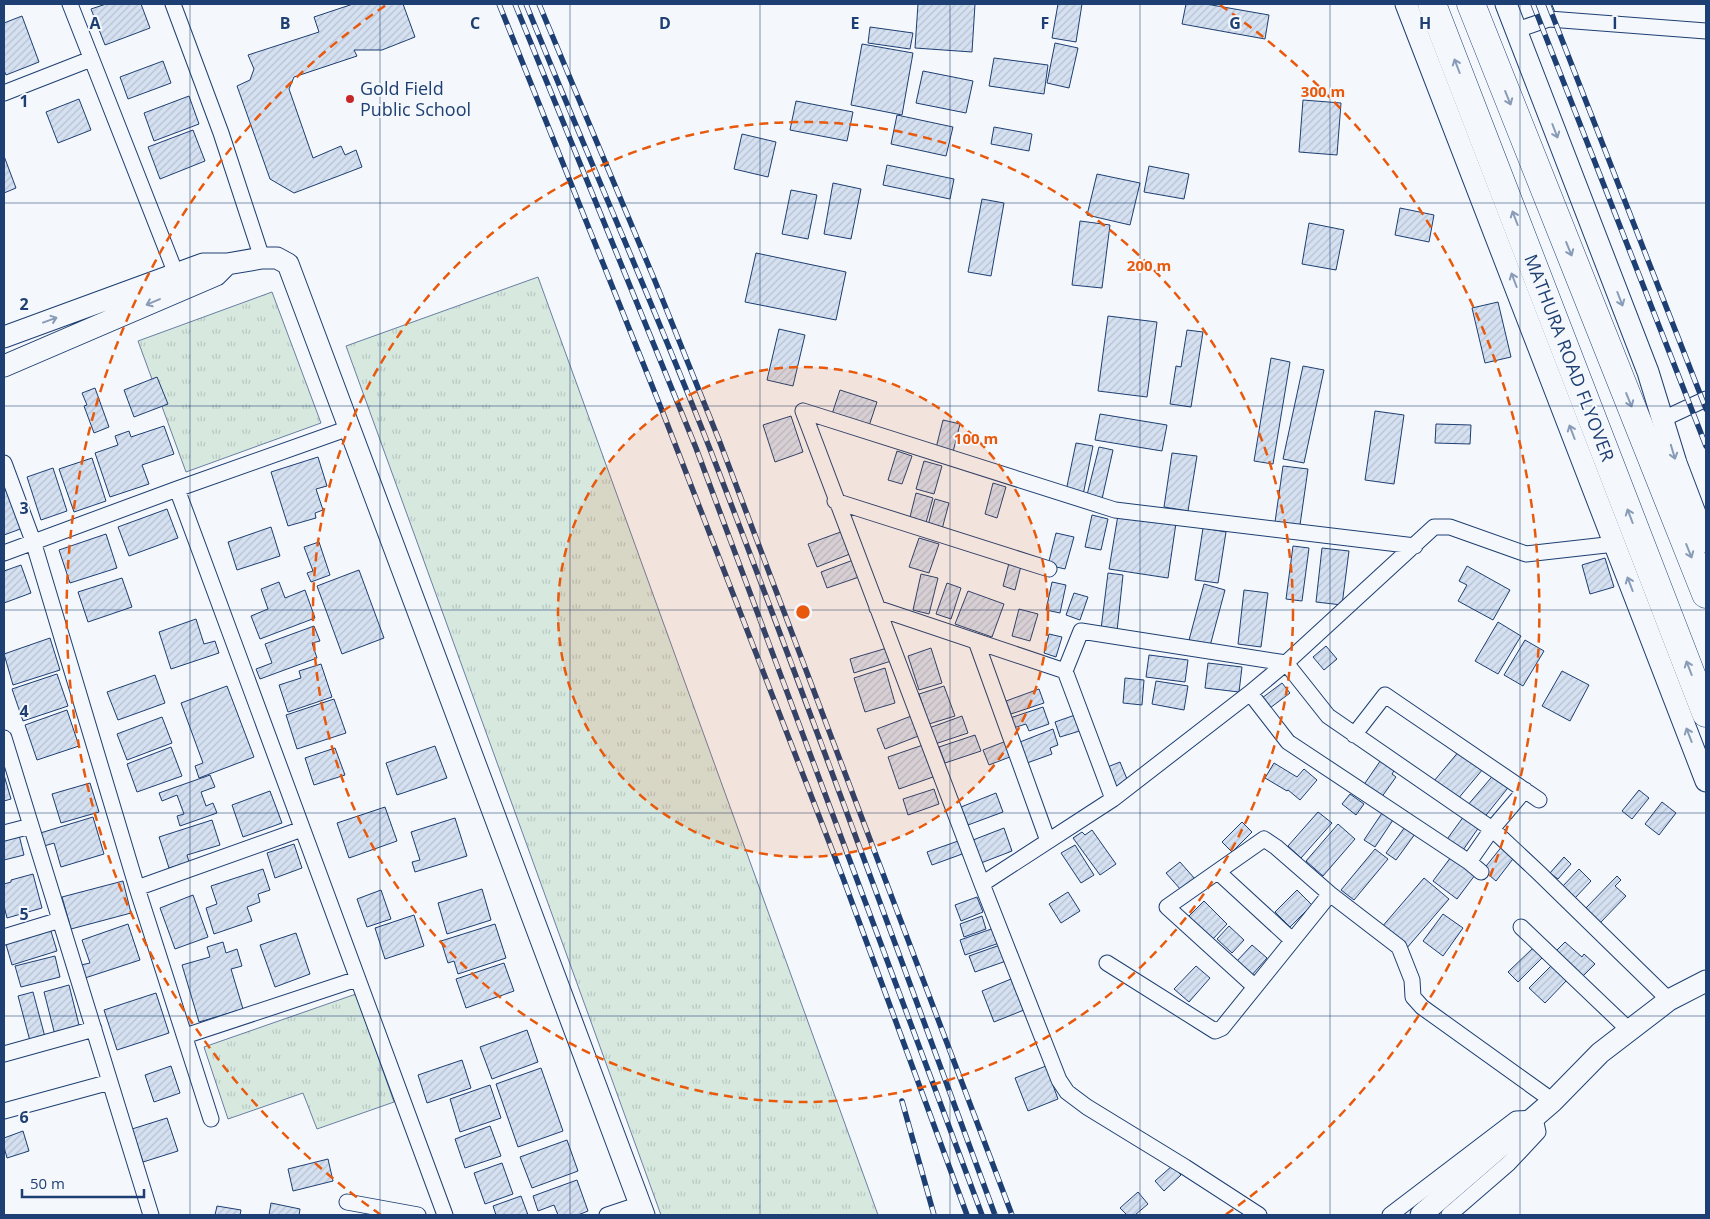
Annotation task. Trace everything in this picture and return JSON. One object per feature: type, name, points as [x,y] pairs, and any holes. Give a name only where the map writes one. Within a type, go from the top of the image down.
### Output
[{"type":"highway","points":[[1471,4],[1706,594]]},
{"type":"highway","name":"MATHURA ROAD FLYOVER","points":[[1435,11],[1706,713]]},
{"type":"street","points":[[70,4],[178,282]]},
{"type":"street","points":[[173,4],[221,133],[262,258]]},
{"type":"street","points":[[1406,4],[1706,781]]},
{"type":"street","points":[[1506,4],[1648,372],[1676,463],[1702,521],[1706,542]]},
{"type":"street","points":[[1543,4],[1549,19]]},
{"type":"street","points":[[1517,30],[1549,19],[1706,31]]},
{"type":"street","points":[[4,93],[91,59]]},
{"type":"street","points":[[4,336],[178,282],[216,275],[227,264],[262,258],[277,258],[288,264],[642,1209],[607,1215]]},
{"type":"street","points":[[4,366],[178,282]]},
{"type":"street","points":[[1663,419],[1706,399]]},
{"type":"street","points":[[1259,1215],[1185,1167],[1087,1108],[1067,1092],[1059,1080],[982,884],[803,412],[1115,510],[1415,546]]},
{"type":"street","points":[[4,553],[349,428]]},
{"type":"street","points":[[4,463],[34,542],[137,888],[212,1119]]},
{"type":"street","points":[[177,489],[445,1215]]},
{"type":"street","points":[[836,501],[1049,569]]},
{"type":"street","points":[[982,884],[1113,799],[1250,693],[1286,663],[1434,527],[1450,527],[1526,554],[1615,544]]},
{"type":"street","points":[[877,608],[1065,672]]},
{"type":"street","points":[[1113,799],[1065,672],[1081,631],[1286,663],[1328,716],[1492,829],[1673,997]]},
{"type":"street","points":[[976,641],[1048,841]]},
{"type":"street","points":[[1250,693],[1288,742],[1475,867],[1492,829],[1525,790]]},
{"type":"street","points":[[1354,735],[1385,695],[1539,800]]},
{"type":"street","points":[[5,748],[31,826],[151,1215]]},
{"type":"street","points":[[4,832],[31,826]]},
{"type":"street","points":[[137,888],[302,828]]},
{"type":"street","points":[[1254,986],[1167,907],[1264,840],[1276,847],[1330,894],[1399,947],[1412,980],[1413,997],[1422,1007],[1553,1101]]},
{"type":"street","points":[[1218,872],[1292,940]]},
{"type":"street","points":[[1107,963],[1214,1032],[1222,1028],[1330,894]]},
{"type":"street","points":[[4,937],[60,920]]},
{"type":"street","points":[[1522,927],[1629,1030]]},
{"type":"street","points":[[1421,1215],[1535,1118],[1600,1053],[1706,970]]},
{"type":"street","points":[[185,1036],[357,979]]},
{"type":"street","points":[[1673,997],[1706,980]]},
{"type":"street","points":[[4,1054],[94,1029]]},
{"type":"street","points":[[4,1111],[110,1082]]},
{"type":"street","points":[[1390,1215],[1516,1119],[1535,1118]]},
{"type":"street","points":[[1449,1215],[1509,1164],[1538,1132],[1535,1118]]},
{"type":"street","points":[[347,1202],[418,1215]]},
{"type":"green space","points":[[538,277],[878,1215],[661,1215],[346,346]]},
{"type":"green space","points":[[272,292],[321,423],[186,472],[138,341]]},
{"type":"green space","points":[[356,994],[394,1102],[317,1129],[303,1093],[228,1119],[204,1047]]},
{"type":"building","points":[[106,4],[141,4],[150,28],[105,45],[91,9]]},
{"type":"building","points":[[353,4],[403,4],[415,37],[382,50],[354,50],[357,56],[294,77],[289,89],[313,158],[341,146],[345,155],[356,150],[362,167],[294,193],[270,179],[237,86],[250,80],[254,69],[248,55],[319,32],[314,17]]},
{"type":"building","points":[[918,4],[975,4],[972,52],[915,48]]},
{"type":"building","points":[[1058,4],[1082,4],[1076,42],[1052,38]]},
{"type":"building","points":[[1186,4],[1206,4],[1269,15],[1265,39],[1182,24]]},
{"type":"building","points":[[22,16],[39,62],[6,75],[4,70],[4,23]]},
{"type":"building","points":[[870,27],[913,33],[910,49],[868,43]]},
{"type":"building","points":[[1055,43],[1078,48],[1069,88],[1047,83]]},
{"type":"building","points":[[862,44],[913,53],[902,115],[851,105]]},
{"type":"building","points":[[994,58],[1048,65],[1044,94],[989,86]]},
{"type":"building","points":[[163,61],[171,83],[128,99],[120,77]]},
{"type":"building","points":[[923,71],[973,81],[966,113],[916,103]]},
{"type":"building","points":[[189,96],[199,124],[154,141],[144,113]]},
{"type":"building","points":[[79,99],[91,130],[58,143],[46,112]]},
{"type":"building","points":[[1303,100],[1341,103],[1337,155],[1299,152]]},
{"type":"building","points":[[796,101],[853,112],[847,141],[790,130]]},
{"type":"building","points":[[897,115],[953,127],[946,156],[891,144]]},
{"type":"building","points":[[994,127],[1032,134],[1029,151],[991,144]]},
{"type":"building","points":[[193,130],[205,161],[160,179],[148,147]]},
{"type":"building","points":[[742,134],[776,142],[768,177],[734,169]]},
{"type":"building","points":[[4,156],[16,188],[4,193]]},
{"type":"building","points":[[887,165],[954,179],[950,199],[883,185]]},
{"type":"building","points":[[1149,166],[1189,174],[1184,199],[1144,192]]},
{"type":"building","points":[[1097,174],[1140,183],[1130,225],[1087,215]]},
{"type":"building","points":[[833,183],[861,189],[851,239],[824,234]]},
{"type":"building","points":[[791,190],[817,195],[808,239],[782,234]]},
{"type":"building","points":[[982,199],[1004,203],[991,276],[968,272]]},
{"type":"building","points":[[1400,208],[1434,215],[1429,242],[1395,235]]},
{"type":"building","points":[[1080,221],[1110,225],[1102,288],[1072,285]]},
{"type":"building","points":[[1309,223],[1344,230],[1336,270],[1302,264]]},
{"type":"building","points":[[756,253],[846,272],[836,320],[745,302]]},
{"type":"building","points":[[1498,302],[1511,357],[1485,363],[1472,308]]},
{"type":"building","points":[[1108,316],[1157,322],[1147,397],[1098,391]]},
{"type":"building","points":[[779,329],[805,335],[793,386],[767,380]]},
{"type":"building","points":[[1187,330],[1203,332],[1191,407],[1170,404],[1176,366],[1181,367]]},
{"type":"building","points":[[1271,358],[1290,362],[1273,464],[1254,461]]},
{"type":"building","points":[[1303,366],[1324,370],[1304,463],[1283,459]]},
{"type":"building","points":[[157,377],[168,404],[134,417],[124,390]]},
{"type":"building","points":[[95,388],[109,427],[94,433],[84,406],[87,405],[82,393]]},
{"type":"building","points":[[840,390],[877,402],[869,426],[832,414]]},
{"type":"building","points":[[1375,411],[1404,415],[1394,484],[1365,480]]},
{"type":"building","points":[[1100,414],[1167,425],[1162,451],[1095,440]]},
{"type":"building","points":[[791,416],[803,452],[775,462],[763,425]]},
{"type":"building","points":[[943,420],[960,424],[953,452],[936,448]]},
{"type":"building","points":[[1436,424],[1471,425],[1470,444],[1435,443]]},
{"type":"building","points":[[164,426],[174,454],[142,465],[149,484],[110,497],[95,453],[118,445],[115,436],[129,431],[131,437]]},
{"type":"building","points":[[1076,443],[1093,446],[1083,495],[1066,491]]},
{"type":"building","points":[[1099,447],[1113,450],[1102,499],[1087,495]]},
{"type":"building","points":[[897,451],[912,456],[902,484],[888,480]]},
{"type":"building","points":[[1172,453],[1197,456],[1188,511],[1164,507]]},
{"type":"building","points":[[318,457],[327,486],[316,489],[323,510],[315,513],[316,518],[288,526],[271,472]]},
{"type":"building","points":[[92,458],[106,501],[74,512],[59,469]]},
{"type":"building","points":[[924,461],[942,466],[934,494],[916,489]]},
{"type":"building","points":[[1283,466],[1308,469],[1300,525],[1275,522]]},
{"type":"building","points":[[53,468],[67,511],[41,520],[27,477]]},
{"type":"building","points":[[993,483],[1006,487],[997,518],[985,514]]},
{"type":"building","points":[[8,488],[23,528],[4,535],[4,490]]},
{"type":"building","points":[[916,493],[933,498],[925,526],[909,521]]},
{"type":"building","points":[[935,499],[949,503],[941,533],[927,529]]},
{"type":"building","points":[[167,509],[178,538],[129,556],[118,527]]},
{"type":"building","points":[[1092,515],[1108,519],[1101,550],[1085,547]]},
{"type":"building","points":[[1118,515],[1176,523],[1168,578],[1109,569]]},
{"type":"building","points":[[271,527],[280,556],[237,570],[228,542]]},
{"type":"building","points":[[1203,528],[1226,532],[1218,583],[1195,580]]},
{"type":"building","points":[[846,530],[855,552],[817,567],[808,544]]},
{"type":"building","points":[[1056,533],[1074,537],[1065,569],[1048,565]]},
{"type":"building","points":[[106,534],[117,568],[70,583],[59,550]]},
{"type":"building","points":[[919,538],[939,544],[929,573],[909,567]]},
{"type":"building","points":[[319,542],[330,575],[311,582],[307,573],[313,571],[304,547]]},
{"type":"building","points":[[1293,546],[1309,548],[1302,601],[1286,599]]},
{"type":"building","points":[[1322,548],[1349,551],[1342,605],[1316,602]]},
{"type":"building","points":[[1605,558],[1614,587],[1590,594],[1582,565]]},
{"type":"building","points":[[856,559],[862,576],[827,588],[821,572]]},
{"type":"building","points":[[1009,563],[1021,566],[1015,590],[1003,586]]},
{"type":"building","points":[[21,565],[31,593],[4,603],[4,571]]},
{"type":"building","points":[[1467,566],[1510,590],[1493,620],[1458,601],[1467,585],[1459,581]]},
{"type":"building","points":[[359,570],[384,638],[342,654],[317,586]]},
{"type":"building","points":[[1108,573],[1123,575],[1117,631],[1101,629]]},
{"type":"building","points":[[921,574],[938,578],[929,614],[913,610]]},
{"type":"building","points":[[122,578],[132,607],[88,622],[78,592]]},
{"type":"building","points":[[279,582],[285,598],[305,590],[315,618],[260,639],[251,616],[268,609],[261,589]]},
{"type":"building","points":[[1052,582],[1066,585],[1060,613],[1046,610]]},
{"type":"building","points":[[947,583],[961,588],[951,619],[936,614]]},
{"type":"building","points":[[1204,584],[1225,590],[1210,646],[1189,640]]},
{"type":"building","points":[[1244,590],[1268,593],[1261,647],[1238,644]]},
{"type":"building","points":[[968,591],[1004,604],[992,637],[955,624]]},
{"type":"building","points":[[1074,593],[1088,597],[1080,620],[1066,615]]},
{"type":"building","points":[[1019,609],[1038,614],[1030,641],[1012,636]]},
{"type":"building","points":[[196,619],[204,644],[215,641],[219,653],[171,669],[159,632]]},
{"type":"building","points":[[1498,622],[1521,636],[1498,674],[1475,661]]},
{"type":"building","points":[[314,626],[320,641],[312,643],[317,658],[260,679],[256,669],[272,663],[265,644]]},
{"type":"building","points":[[1049,634],[1062,637],[1056,657],[1044,653]]},
{"type":"building","points":[[50,638],[60,670],[13,685],[4,654]]},
{"type":"building","points":[[1525,640],[1544,651],[1523,686],[1504,675]]},
{"type":"building","points":[[1326,646],[1337,659],[1324,670],[1313,657]]},
{"type":"building","points":[[887,648],[891,661],[854,673],[850,659]]},
{"type":"building","points":[[931,648],[942,683],[919,690],[908,656]]},
{"type":"building","points":[[1149,655],[1188,660],[1185,682],[1146,677]]},
{"type":"building","points":[[1208,663],[1242,667],[1239,692],[1205,688]]},
{"type":"building","points":[[321,664],[332,697],[288,712],[279,685],[301,678],[299,671]]},
{"type":"building","points":[[885,668],[895,703],[865,712],[854,678]]},
{"type":"building","points":[[1562,671],[1589,685],[1570,721],[1542,706]]},
{"type":"building","points":[[57,674],[68,706],[23,721],[12,689]]},
{"type":"building","points":[[155,675],[165,703],[118,720],[107,692]]},
{"type":"building","points":[[1125,678],[1144,680],[1142,705],[1123,703]]},
{"type":"building","points":[[1156,681],[1188,686],[1184,710],[1152,704]]},
{"type":"building","points":[[1282,683],[1290,693],[1270,708],[1262,698]]},
{"type":"building","points":[[227,686],[254,757],[199,778],[195,766],[203,763],[181,703]]},
{"type":"building","points":[[944,686],[955,716],[929,724],[919,694]]},
{"type":"building","points":[[1039,689],[1044,703],[1011,714],[1006,701]]},
{"type":"building","points":[[334,699],[346,733],[297,749],[286,715]]},
{"type":"building","points":[[1043,707],[1049,724],[1029,731],[1026,724],[1013,728],[1010,718]]},
{"type":"building","points":[[67,710],[79,746],[37,760],[25,725]]},
{"type":"building","points":[[1078,714],[1083,730],[1060,737],[1055,722]]},
{"type":"building","points":[[914,715],[921,735],[885,749],[877,729]]},
{"type":"building","points":[[962,716],[968,733],[935,744],[929,728]]},
{"type":"building","points":[[162,717],[172,743],[127,760],[117,734]]},
{"type":"building","points":[[1053,729],[1058,745],[1050,748],[1052,754],[1027,763],[1020,742]]},
{"type":"building","points":[[975,735],[981,751],[945,763],[939,747]]},
{"type":"building","points":[[1009,740],[1015,755],[989,765],[983,750]]},
{"type":"building","points":[[923,745],[933,777],[899,789],[888,757]]},
{"type":"building","points":[[435,746],[447,778],[397,795],[386,763]]},
{"type":"building","points":[[171,747],[182,776],[137,792],[127,764]]},
{"type":"building","points":[[335,748],[345,775],[314,785],[305,758]]},
{"type":"building","points":[[1460,750],[1483,769],[1457,800],[1434,781]]},
{"type":"building","points":[[1383,757],[1397,766],[1392,774],[1396,777],[1381,798],[1363,786]]},
{"type":"building","points":[[1120,762],[1129,784],[1113,790],[1105,768]]},
{"type":"building","points":[[1274,763],[1297,777],[1304,769],[1317,780],[1300,800],[1288,790],[1265,778]]},
{"type":"building","points":[[1496,772],[1511,784],[1483,819],[1467,806]]},
{"type":"building","points":[[4,775],[11,799],[4,801]]},
{"type":"building","points":[[210,775],[215,787],[201,792],[206,806],[213,803],[217,813],[180,826],[177,816],[184,814],[177,795],[162,801],[159,793]]},
{"type":"building","points":[[90,783],[99,812],[61,823],[52,794]]},
{"type":"building","points":[[934,789],[939,804],[908,815],[903,799]]},
{"type":"building","points":[[1639,790],[1649,798],[1632,819],[1622,811]]},
{"type":"building","points":[[270,791],[282,823],[243,837],[232,805]]},
{"type":"building","points":[[996,793],[1003,812],[968,825],[961,807]]},
{"type":"building","points":[[1350,794],[1364,804],[1356,815],[1342,804]]},
{"type":"building","points":[[1662,802],[1676,813],[1659,835],[1645,824]]},
{"type":"building","points":[[385,807],[397,841],[349,858],[337,823]]},
{"type":"building","points":[[1318,812],[1332,823],[1301,858],[1288,846]]},
{"type":"building","points":[[1382,813],[1393,820],[1375,847],[1364,840]]},
{"type":"building","points":[[1464,816],[1479,827],[1461,853],[1445,842]]},
{"type":"building","points":[[93,817],[104,854],[61,867],[54,843],[41,847],[37,834]]},
{"type":"building","points":[[455,818],[467,856],[415,872],[412,862],[420,860],[411,832]]},
{"type":"building","points":[[212,820],[220,845],[187,855],[189,862],[169,868],[159,837]]},
{"type":"building","points":[[1242,822],[1252,832],[1232,852],[1222,842]]},
{"type":"building","points":[[1338,824],[1355,839],[1323,876],[1306,861]]},
{"type":"building","points":[[1405,827],[1415,834],[1396,860],[1386,853]]},
{"type":"building","points":[[1004,828],[1012,851],[981,863],[973,840]]},
{"type":"building","points":[[1092,830],[1116,864],[1100,875],[1073,838],[1082,832],[1085,835]]},
{"type":"building","points":[[19,835],[24,855],[4,860],[4,840]]},
{"type":"building","points":[[961,840],[965,853],[932,865],[927,852]]},
{"type":"building","points":[[294,844],[302,868],[275,878],[267,853]]},
{"type":"building","points":[[1075,845],[1094,875],[1081,883],[1061,853]]},
{"type":"building","points":[[1503,845],[1516,855],[1496,881],[1483,870]]},
{"type":"building","points":[[1375,849],[1388,859],[1354,900],[1341,890]]},
{"type":"building","points":[[1451,857],[1475,875],[1457,899],[1433,881]]},
{"type":"building","points":[[1564,857],[1571,864],[1558,879],[1550,873]]},
{"type":"building","points":[[1180,862],[1195,879],[1181,890],[1166,873]]},
{"type":"building","points":[[263,869],[270,890],[258,894],[260,902],[247,907],[252,921],[214,934],[206,908],[217,904],[211,886]]},
{"type":"building","points":[[1579,869],[1591,881],[1575,898],[1562,887]]},
{"type":"building","points":[[33,874],[42,908],[7,918],[4,906],[4,884]]},
{"type":"building","points":[[1617,876],[1621,880],[1615,886],[1626,896],[1600,923],[1586,908]]},
{"type":"building","points":[[1424,878],[1449,899],[1406,949],[1381,928]]},
{"type":"building","points":[[123,881],[131,913],[71,929],[62,897]]},
{"type":"building","points":[[482,889],[491,920],[447,934],[438,903]]},
{"type":"building","points":[[381,890],[391,919],[367,927],[357,899]]},
{"type":"building","points":[[1297,890],[1312,905],[1290,927],[1275,912]]},
{"type":"building","points":[[1068,892],[1080,911],[1061,923],[1049,904]]},
{"type":"building","points":[[193,895],[208,937],[175,949],[160,908]]},
{"type":"building","points":[[977,897],[983,912],[961,921],[955,905]]},
{"type":"building","points":[[1204,901],[1227,924],[1212,940],[1189,916]]},
{"type":"building","points":[[1443,914],[1463,928],[1443,956],[1423,941]]},
{"type":"building","points":[[414,915],[424,946],[385,959],[375,928]]},
{"type":"building","points":[[982,916],[986,929],[964,937],[960,924]]},
{"type":"building","points":[[128,924],[140,960],[85,978],[81,965],[90,963],[82,940]]},
{"type":"building","points":[[495,924],[506,958],[458,974],[454,961],[448,963],[441,941]]},
{"type":"building","points":[[1229,926],[1244,940],[1232,953],[1217,939]]},
{"type":"building","points":[[997,927],[1002,942],[965,955],[960,940]]},
{"type":"building","points":[[50,928],[57,951],[12,965],[5,941]]},
{"type":"building","points":[[296,933],[310,974],[275,987],[260,945]]},
{"type":"building","points":[[223,942],[226,953],[237,949],[242,966],[231,969],[243,1009],[199,1022],[182,965],[210,957],[207,947]]},
{"type":"building","points":[[1565,942],[1582,957],[1584,954],[1595,964],[1581,978],[1554,953]]},
{"type":"building","points":[[1000,945],[1006,961],[975,972],[969,956]]},
{"type":"building","points":[[1252,945],[1267,958],[1251,976],[1236,962]]},
{"type":"building","points":[[1533,948],[1543,957],[1518,982],[1508,972]]},
{"type":"building","points":[[55,956],[60,977],[21,987],[15,966]]},
{"type":"building","points":[[504,963],[514,991],[466,1008],[456,979]]},
{"type":"building","points":[[1552,965],[1567,980],[1545,1003],[1529,988]]},
{"type":"building","points":[[1196,966],[1210,978],[1189,1002],[1174,989]]},
{"type":"building","points":[[1011,979],[1024,1010],[994,1022],[982,991]]},
{"type":"building","points":[[69,985],[80,1029],[55,1035],[44,992]]},
{"type":"building","points":[[33,992],[45,1037],[30,1041],[18,996]]},
{"type":"building","points":[[156,993],[169,1033],[117,1050],[104,1010]]},
{"type":"building","points":[[527,1030],[538,1062],[492,1079],[480,1047]]},
{"type":"building","points":[[462,1060],[471,1088],[427,1103],[418,1075]]},
{"type":"building","points":[[171,1066],[180,1093],[154,1102],[145,1075]]},
{"type":"building","points":[[1046,1066],[1058,1099],[1028,1111],[1015,1078]]},
{"type":"building","points":[[541,1068],[563,1131],[518,1147],[496,1084]]},
{"type":"building","points":[[490,1085],[501,1118],[460,1132],[450,1099]]},
{"type":"building","points":[[167,1118],[178,1151],[143,1162],[132,1129]]},
{"type":"building","points":[[490,1126],[501,1156],[465,1168],[455,1139]]},
{"type":"building","points":[[23,1131],[29,1151],[7,1158],[4,1138]]},
{"type":"building","points":[[567,1140],[578,1171],[532,1188],[520,1157]]},
{"type":"building","points":[[328,1159],[333,1181],[293,1191],[288,1169]]},
{"type":"building","points":[[502,1163],[513,1194],[485,1204],[474,1173]]},
{"type":"building","points":[[1172,1166],[1181,1175],[1164,1191],[1155,1181]]},
{"type":"building","points":[[577,1180],[588,1211],[578,1215],[558,1215],[554,1205],[538,1211],[533,1196]]},
{"type":"building","points":[[1138,1192],[1148,1204],[1135,1215],[1127,1215],[1120,1208]]},
{"type":"building","points":[[521,1196],[528,1215],[496,1215],[493,1206]]},
{"type":"building","points":[[271,1203],[300,1209],[299,1215],[269,1215]]},
{"type":"building","points":[[217,1206],[241,1210],[240,1215],[215,1215]]},
{"type":"railway","points":[[499,4],[663,413],[843,878],[967,1215]]},
{"type":"railway","points":[[515,4],[696,448],[982,1215]]},
{"type":"railway","points":[[526,4],[708,444],[995,1215]]},
{"type":"railway","points":[[539,4],[655,281],[719,440],[1012,1215]]},
{"type":"railway","points":[[1533,4],[1706,446]]},
{"type":"railway","points":[[1548,4],[1706,409]]},
{"type":"railway","points":[[902,1101],[934,1215]]},
{"type":"place","name":"Gold Field Public School","points":[[350,99]]}]
